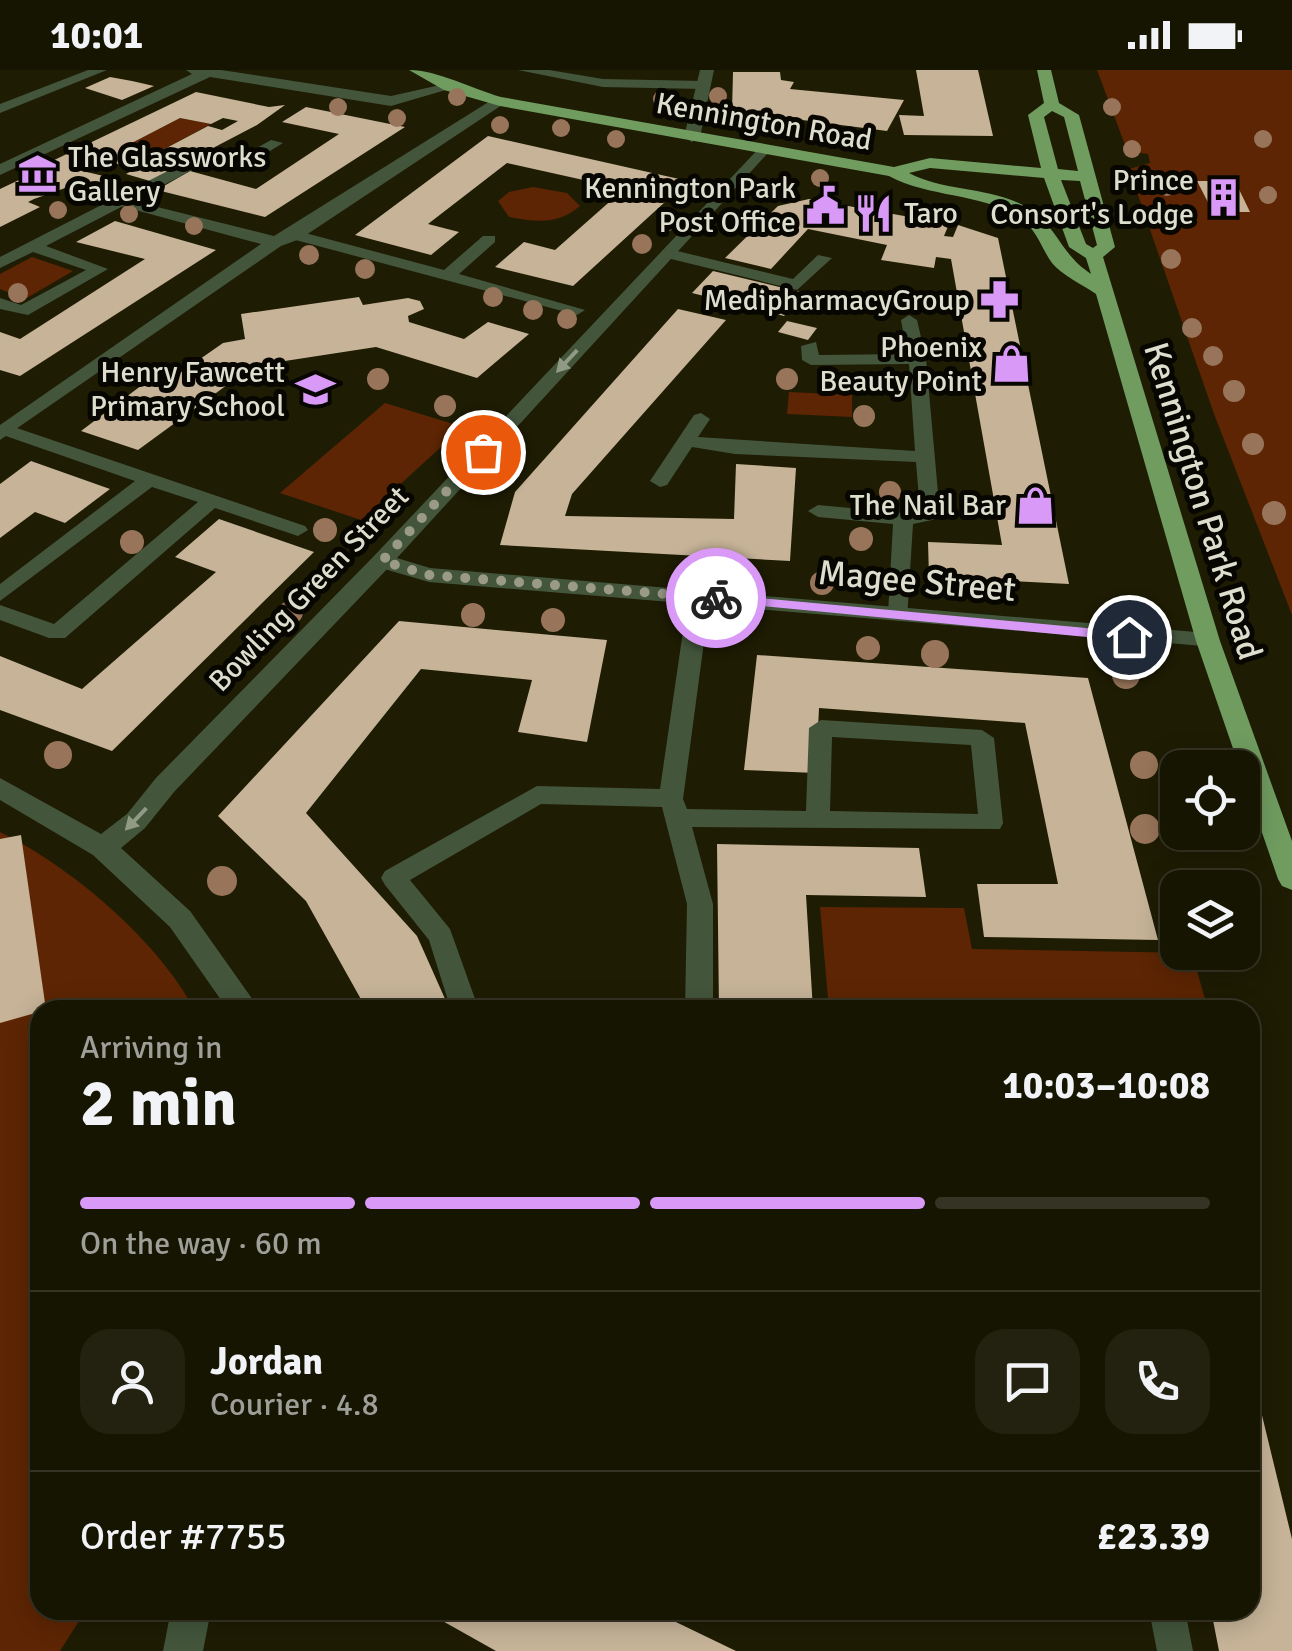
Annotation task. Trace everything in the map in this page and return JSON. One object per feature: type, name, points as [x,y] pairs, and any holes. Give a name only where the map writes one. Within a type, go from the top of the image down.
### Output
[{"type":"highway","name":"Kennington Road","points":[[416,70],[449,87],[500,101],[894,172],[920,186],[991,201],[1026,214],[1047,235],[1060,261],[1102,290]]},
{"type":"highway","name":"Kennington Park Road","points":[[1044,70],[1052,104],[1071,115],[1088,177],[1106,247],[1094,254]]},
{"type":"highway","name":"Kennington Park Road","points":[[1052,104],[1036,114],[1051,174],[1078,247],[1094,254]]},
{"type":"highway","name":"Kennington Road","points":[[894,172],[930,164],[1088,177]]},
{"type":"highway","name":"Kennington Park Road","points":[[1094,254],[1208,642],[1292,879]]},
{"type":"street","name":"Kennington Road","points":[[201,71],[391,101],[449,87]]},
{"type":"street","points":[[2,168],[201,71]]},
{"type":"street","points":[[692,137],[705,78]]},
{"type":"street","points":[[3,432],[274,242],[294,235],[500,101]]},
{"type":"street","name":"Bowling Green Street","points":[[103,848],[136,821],[165,785],[382,561],[762,150]]},
{"type":"street","points":[[123,201],[274,242]]},
{"type":"street","name":"Magee Street","points":[[382,561],[429,575],[1208,642]]},
{"type":"street","points":[[0,788],[103,848],[180,920],[239,1000]]},
{"type":"street","points":[[183,1651],[190,1620]]},
{"type":"lane","points":[[0,110],[100,70]]},
{"type":"lane","points":[[525,70],[603,82],[705,78]]},
{"type":"lane","points":[[0,263],[202,159],[234,167],[276,143]]},
{"type":"lane","points":[[294,235],[577,310]]},
{"type":"lane","points":[[446,276],[489,239]]},
{"type":"lane","points":[[0,303],[22,312],[100,269],[31,246]]},
{"type":"lane","points":[[669,254],[796,285],[824,258]]},
{"type":"lane","points":[[818,511],[904,519],[930,515],[917,360],[909,320]]},
{"type":"lane","points":[[810,346],[810,360],[917,360]]},
{"type":"lane","points":[[660,481],[701,419]]},
{"type":"lane","points":[[3,432],[298,530]]},
{"type":"lane","points":[[687,441],[735,448],[925,456]]},
{"type":"lane","points":[[0,594],[148,480]]},
{"type":"lane","points":[[0,612],[57,634],[212,502]]},
{"type":"lane","points":[[899,614],[904,519]]},
{"type":"lane","points":[[699,597],[674,808],[700,904],[699,1000]]},
{"type":"lane","points":[[462,1000],[441,936],[394,878],[537,796],[818,820],[992,823],[982,738],[821,728],[818,820]]},
{"type":"lane","points":[[1169,1620],[1175,1651]]},
{"type":"shaded area","points":[[1097,70],[1292,70],[1292,615],[1214,414],[1129,169],[1150,163],[1148,154],[1132,152],[1125,145]]},
{"type":"shaded area","points":[[180,118],[211,124],[155,154],[126,146]]},
{"type":"shaded area","points":[[533,187],[567,193],[580,206],[547,220],[509,217],[498,201],[509,192]]},
{"type":"shaded area","points":[[32,257],[73,271],[25,299],[0,289],[0,274]]},
{"type":"shaded area","points":[[789,392],[852,395],[852,417],[787,414]]},
{"type":"shaded area","points":[[385,403],[463,427],[361,520],[280,493]]},
{"type":"shaded area","points":[[0,832],[56,865],[110,908],[158,957],[189,1000],[30,1000],[30,1620],[80,1620],[60,1651],[0,1651]]},
{"type":"shaded area","points":[[820,907],[964,908],[972,949],[1160,952],[1160,970],[1197,970],[1205,1000],[828,1000]]},
{"type":"building","points":[[916,70],[978,70],[993,136],[904,135],[899,115],[924,116]]},
{"type":"building","points":[[733,72],[780,72],[781,80],[794,82],[790,89],[904,100],[887,131],[732,111]]},
{"type":"building","points":[[110,77],[154,86],[122,100],[85,88]]},
{"type":"building","points":[[196,92],[269,107],[285,105],[257,125],[150,181],[126,174],[135,169],[101,159],[78,170],[121,180],[95,194],[68,187],[34,199],[28,202],[40,207],[0,227],[0,189],[21,179],[34,184],[41,180],[23,175]],"holes":[[[180,118],[211,124],[223,118],[238,121],[222,130],[208,126],[155,154],[126,146]]]},
{"type":"building","points":[[306,107],[405,127],[265,217],[157,190],[190,171],[256,189],[339,134],[282,122]]},
{"type":"building","points":[[488,136],[688,181],[573,286],[495,267],[524,242],[555,250],[624,189],[507,163],[428,224],[459,232],[431,255],[355,235]]},
{"type":"building","name":"Prince Consort's Lodge","points":[[1197,181],[1235,181],[1250,212],[1213,212]]},
{"type":"building","points":[[809,199],[949,224],[944,236],[953,237],[958,225],[998,238],[1069,584],[929,577],[928,542],[1002,545],[951,259],[936,257],[934,268],[881,260],[887,245],[808,229],[771,269],[725,258],[778,206]]},
{"type":"building","points":[[115,221],[216,250],[20,376],[0,370],[0,332],[20,339],[145,259],[76,242]]},
{"type":"building","points":[[713,271],[804,293],[784,316],[692,293]]},
{"type":"building","points":[[359,297],[363,305],[408,298],[420,301],[424,309],[408,316],[409,322],[464,339],[488,322],[529,334],[477,378],[376,347],[253,366],[138,450],[81,431],[146,382],[160,387],[223,343],[245,339],[241,314]]},
{"type":"building","points":[[678,309],[726,320],[572,494],[565,516],[734,519],[736,464],[796,468],[790,561],[500,545],[515,492]]},
{"type":"building","points":[[787,321],[817,328],[808,340],[778,332]]},
{"type":"building","points":[[31,461],[110,489],[65,523],[35,512],[0,538],[0,484]]},
{"type":"building","points":[[219,519],[314,552],[112,751],[0,710],[0,656],[82,689],[216,572],[175,557]]},
{"type":"building","points":[[399,621],[607,640],[587,742],[518,732],[532,680],[421,669],[306,813],[417,936],[446,1000],[361,1000],[306,901],[218,816]]},
{"type":"building","points":[[757,655],[1088,678],[1158,940],[984,937],[977,884],[1058,884],[1025,723],[819,708],[816,773],[744,770]]},
{"type":"building","points":[[21,835],[45,1000],[30,1000],[30,1015],[0,1023],[0,839]]},
{"type":"building","points":[[717,844],[919,848],[926,897],[806,895],[812,1000],[719,1000]]},
{"type":"building","points":[[1260,1407],[1292,1539],[1292,1651],[1219,1651],[1213,1620],[1260,1620]]},
{"type":"building","points":[[441,1620],[672,1620],[736,1651],[496,1651]]},
{"type":"way so far","points":[[483,452],[382,561],[429,575],[716,598]]},
{"type":"place","name":"The Glassworks Gallery","points":[[38,174]]},
{"type":"place","name":"Prince Consort's Lodge","points":[[1224,197]]},
{"type":"place","name":"Kennington Park Post Office","points":[[826,205]]},
{"type":"place","name":"Taro","points":[[874,213]]},
{"type":"place","name":"MedipharmacyGroup","points":[[1000,300]]},
{"type":"place","name":"Phoenix Beauty Point","points":[[1012,364]]},
{"type":"place","name":"Henry Fawcett Primary School","points":[[315,389]]},
{"type":"place","name":"The Nail Bar","points":[[1036,505]]},
{"type":"route","points":[[716,598],[1129,637]]}]
